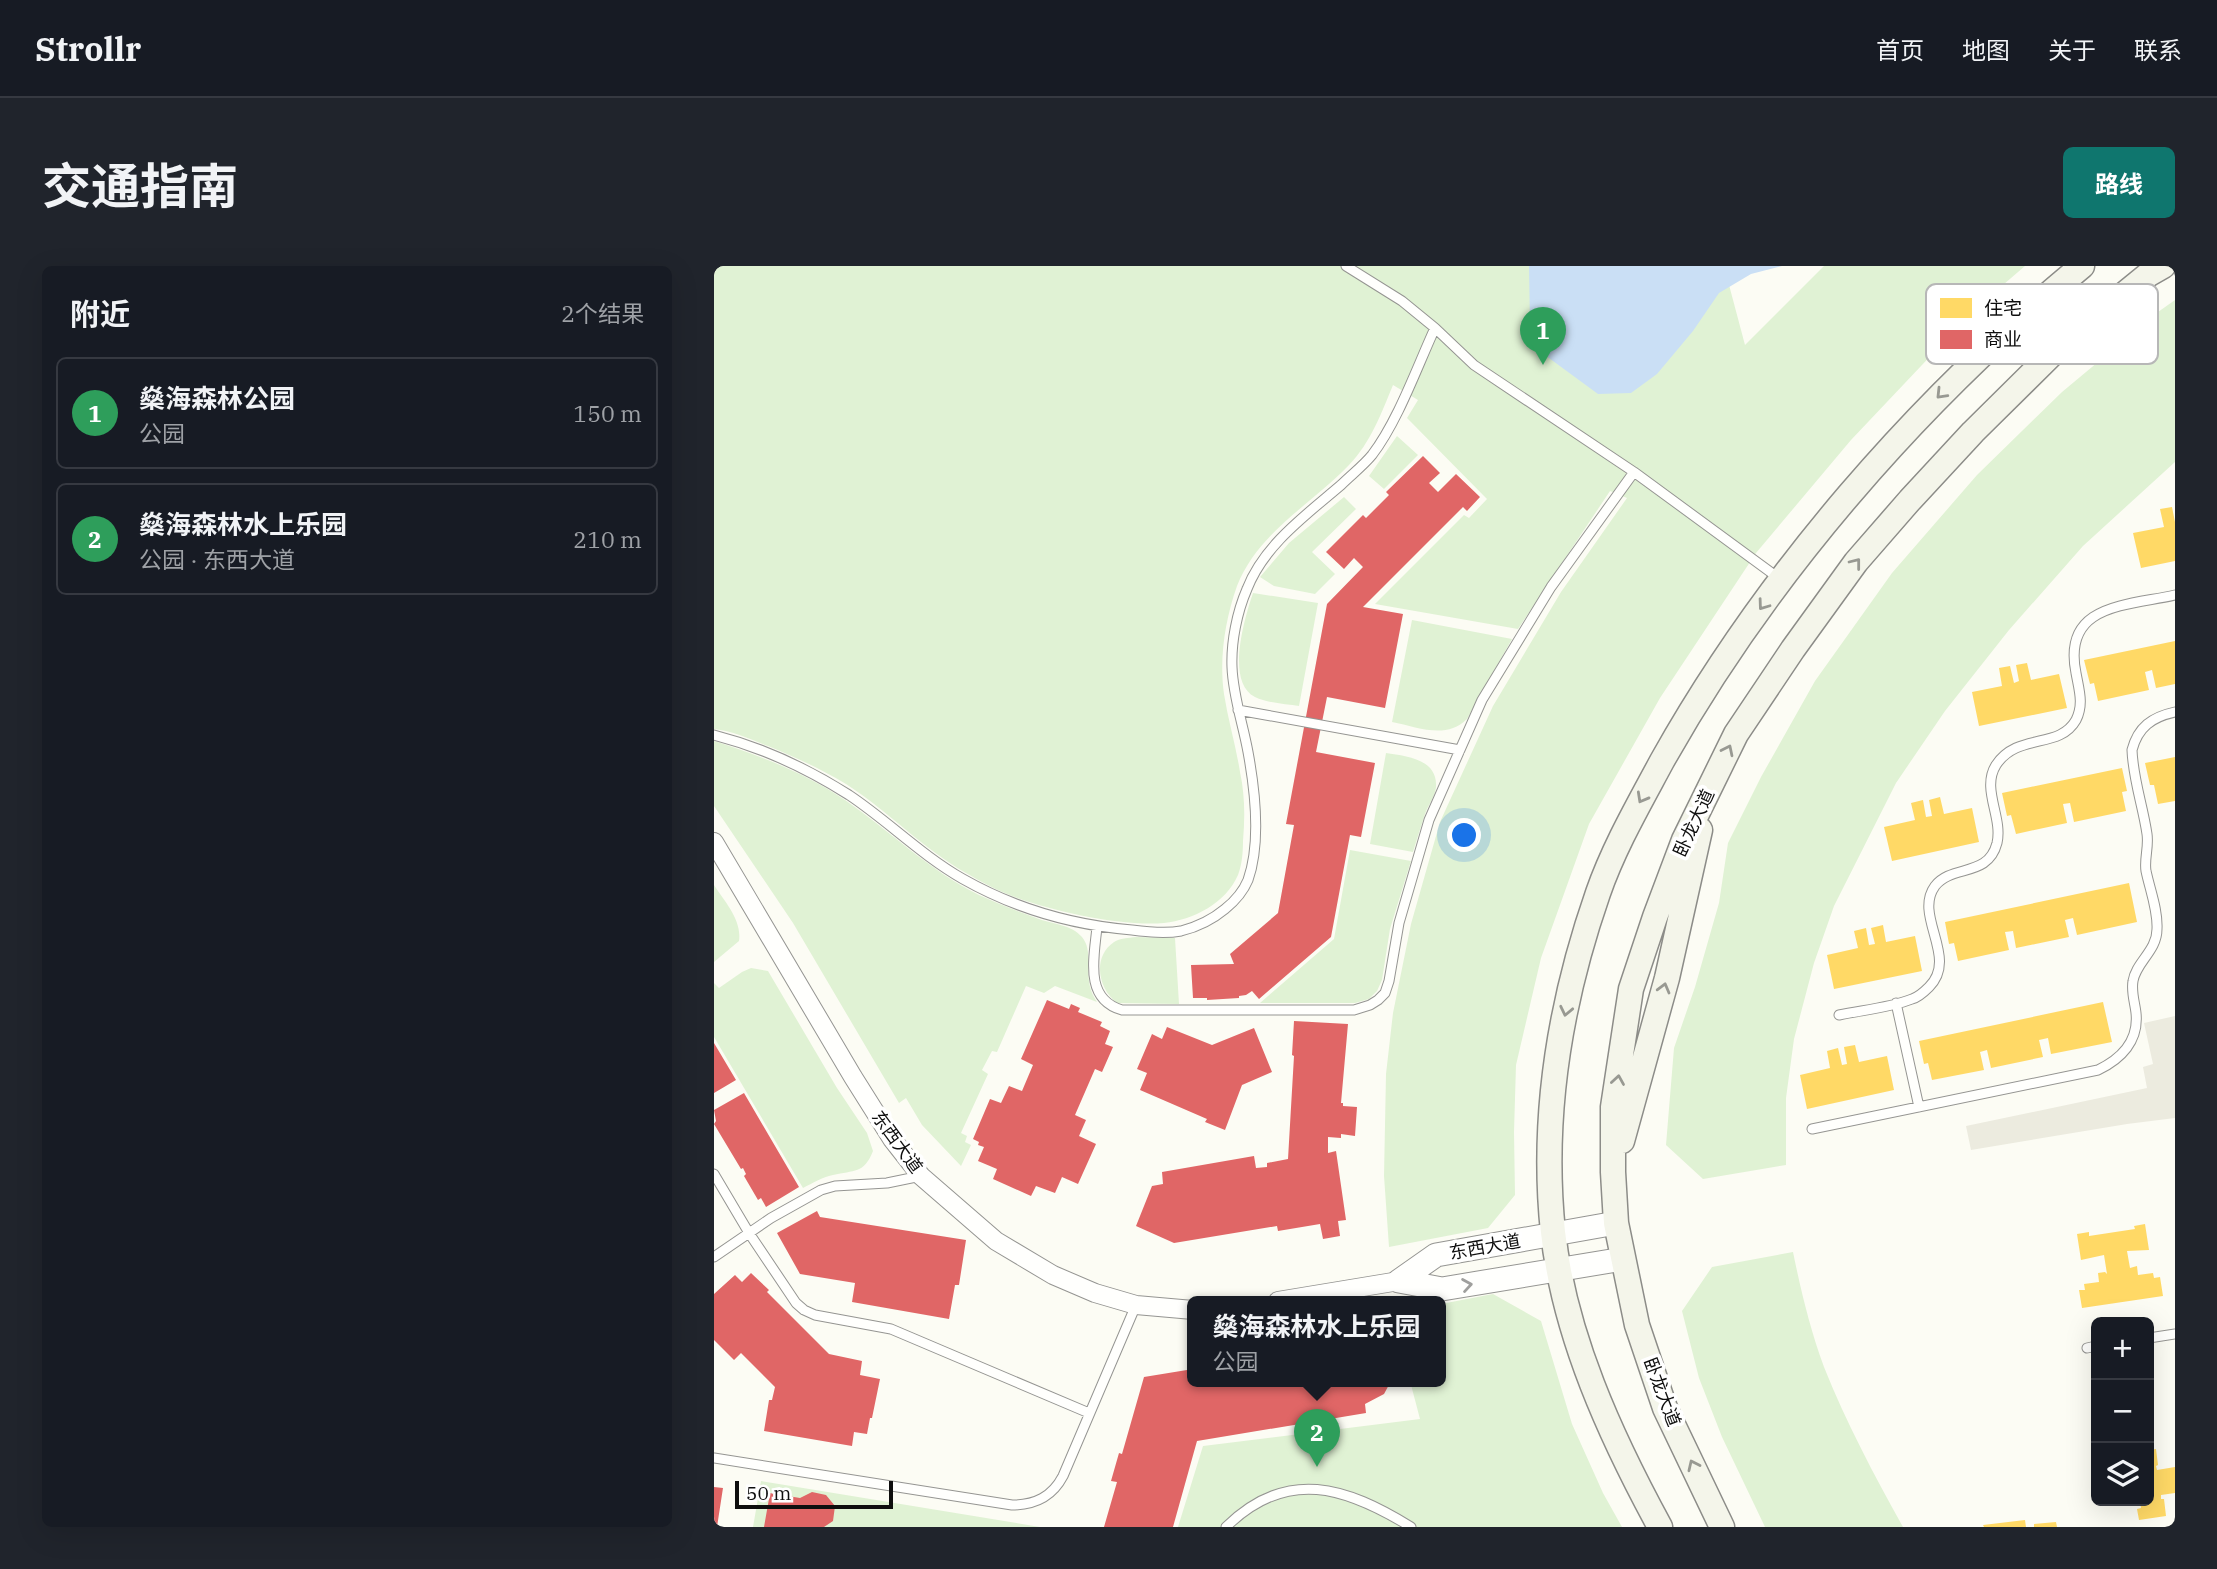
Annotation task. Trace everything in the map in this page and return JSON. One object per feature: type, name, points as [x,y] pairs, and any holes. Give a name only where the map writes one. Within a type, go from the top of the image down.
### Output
[{"type":"main road","points":[[2060,284],[2082,266]]},
{"type":"main road","name":"卧龙大道","points":[[2138,284],[2163,266]]},
{"type":"main road","points":[[1660,1527],[1611,1429],[1578,1345],[1553,1235],[1549,1122],[1559,1044],[1577,959],[1599,889],[1634,813],[1690,711],[1815,535],[1943,392],[1972,364]]},
{"type":"main road","name":"卧龙大道","points":[[1722,1527],[1665,1408],[1637,1325],[1616,1223],[1613,1172],[1667,978],[1707,794],[1736,734],[1856,562],[1973,432],[2042,364]]},
{"type":"main road","points":[[1644,1498],[1654,1527]]},
{"type":"street","name":"东西大道","points":[[714,842],[853,1077],[892,1139],[921,1176],[996,1241],[1053,1275],[1095,1293],[1136,1305],[1187,1309]]},
{"type":"street","name":"东西大道","points":[[1308,1296],[1399,1281],[1436,1255],[1616,1223]]},
{"type":"street","points":[[1399,1281],[1442,1289],[1623,1259]]},
{"type":"lane","points":[[1346,266],[1402,302],[1435,328],[1474,365],[1634,472],[1781,580]]},
{"type":"lane","points":[[714,735],[776,757],[825,781],[850,796],[931,859],[987,892],[1042,914],[1097,927],[1154,932],[1181,931],[1204,923],[1239,896],[1250,873],[1255,825],[1251,772],[1232,664],[1239,609],[1247,587],[1259,564],[1292,528],[1370,457],[1390,425],[1435,328]]},
{"type":"lane","points":[[1097,927],[1093,976],[1095,988],[1103,1002],[1122,1010],[1353,1010],[1370,1006],[1378,1000],[1385,993],[1389,981],[1399,923],[1429,820],[1482,700],[1551,587],[1634,472]]},
{"type":"lane","points":[[1839,1015],[1914,999],[1932,984],[1939,971],[1940,957],[1929,900],[1933,888],[1941,880],[1951,874],[1972,870],[1984,864],[1994,852],[1998,827],[1990,782],[1993,769],[2011,748],[2054,738],[2074,723],[2080,710],[2081,699],[2073,659],[2074,644],[2080,630],[2096,613],[2175,595]]},
{"type":"lane","points":[[1238,710],[1460,750]]},
{"type":"lane","points":[[1812,1129],[2098,1070],[2114,1063],[2125,1052],[2137,1024],[2133,980],[2151,951],[2158,927],[2146,867],[2148,838],[2132,750],[2135,738],[2144,726],[2162,715],[2175,712]]},
{"type":"lane","points":[[1896,1003],[1919,1107]]},
{"type":"lane","points":[[714,1174],[749,1233],[796,1303],[804,1310],[815,1315],[891,1329],[1089,1413]]},
{"type":"lane","points":[[714,1257],[821,1189],[835,1185],[887,1183],[921,1176]]},
{"type":"lane","points":[[714,1458],[1026,1505],[1045,1497],[1058,1485],[1136,1305]]},
{"type":"lane","points":[[2154,1337],[2175,1334]]},
{"type":"lane","points":[[1226,1527],[1267,1499],[1287,1491],[1311,1488],[1339,1491],[1357,1498],[1411,1527]]},
{"type":"green space","points":[[714,266],[1724,266],[1745,345],[1824,266],[2025,266],[2004,284],[1926,284],[1926,361],[1851,440],[1756,553],[1660,698],[1589,824],[1541,958],[1516,1065],[1515,1195],[1488,1228],[1389,1247],[1384,1176],[1386,1074],[1393,1013],[1411,924],[1440,822],[1493,706],[1561,592],[1627,498],[1610,491],[1518,629],[1375,604],[1464,515],[1469,518],[1487,499],[1407,418],[1418,400],[1393,385],[1375,427],[1357,456],[1258,550],[1237,586],[1226,626],[1222,667],[1226,704],[1244,798],[1241,863],[1233,885],[1217,902],[1197,914],[1175,921],[1147,924],[1108,920],[1046,907],[1012,896],[950,863],[846,784],[788,754],[748,738],[714,729]]},
{"type":"green space","points":[[2175,300],[2175,462],[2083,546],[2009,630],[1945,711],[1896,783],[1834,906],[1814,963],[1794,1039],[1786,1098],[1786,1165],[1703,1179],[1666,1145],[1674,1048],[1719,903],[1728,843],[1761,777],[1815,681],[1892,573],[1977,475],[2062,392],[2096,364],[2158,364],[2158,312]]},
{"type":"green space","points":[[1397,436],[1418,455],[1384,489],[1369,476]]},
{"type":"green space","points":[[1344,497],[1356,509],[1312,552],[1335,574],[1315,594],[1274,586],[1260,577],[1289,543]]},
{"type":"green space","points":[[1253,593],[1318,603],[1299,706],[1255,697],[1246,689],[1241,678],[1239,664],[1242,632]]},
{"type":"green space","points":[[1412,620],[1512,639],[1467,719],[1450,729],[1422,729],[1392,722]]},
{"type":"green space","points":[[714,741],[765,759],[814,781],[862,812],[927,863],[961,885],[1009,908],[1062,925],[1082,937],[1088,951],[1089,984],[1097,1002],[1055,986],[1044,993],[1026,986],[997,1052],[992,1051],[982,1070],[988,1074],[961,1133],[967,1136],[965,1142],[971,1145],[961,1166],[922,1125],[906,1098],[899,1103],[793,923],[714,806]]},
{"type":"green space","points":[[1386,753],[1419,761],[1432,770],[1435,778],[1435,791],[1413,852],[1370,844]]},
{"type":"green space","points":[[1350,850],[1411,861],[1390,929],[1382,980],[1377,991],[1369,999],[1355,1003],[1260,1003],[1334,939]]},
{"type":"green space","points":[[714,885],[732,912],[738,926],[739,941],[714,962]]},
{"type":"green space","points":[[1136,937],[1175,938],[1179,1004],[1117,1003],[1105,990],[1100,964],[1107,948],[1116,941]]},
{"type":"green space","points":[[751,968],[768,971],[837,1088],[867,1133],[873,1151],[862,1167],[825,1177],[803,1188],[714,1037],[714,983],[719,988]]},
{"type":"green space","points":[[1793,1252],[1806,1310],[1824,1367],[1861,1448],[1903,1527],[1765,1527],[1722,1437],[1699,1378],[1682,1311],[1712,1267]]},
{"type":"green space","points":[[1493,1294],[1541,1321],[1572,1424],[1603,1493],[1622,1527],[1178,1527],[1203,1446],[1420,1419],[1412,1387],[1446,1387],[1446,1303]]},
{"type":"green space","points":[[761,1481],[1040,1527],[753,1527]]},
{"type":"shaded area","points":[[2175,1016],[2175,1118],[1971,1150],[1966,1126],[2147,1088],[2143,1067],[2153,1064],[2144,1023]]},
{"type":"water","points":[[1529,266],[1782,266],[1751,274],[1719,293],[1693,331],[1657,374],[1631,393],[1598,394],[1538,350],[1530,324]]},
{"type":"building: 住宅","points":[[2172,507],[2175,522],[2175,561],[2141,568],[2133,533],[2164,527],[2160,509]]},
{"type":"building: 住宅","points":[[2175,641],[2175,684],[2156,688],[2152,670],[2145,672],[2149,690],[2098,701],[2084,660]]},
{"type":"building: 住宅","points":[[2027,663],[2031,680],[2059,674],[2067,708],[1979,726],[1972,692],[2002,686],[1999,668],[2010,666],[2014,683],[2019,681],[2016,665]]},
{"type":"building: 住宅","points":[[2175,757],[2175,801],[2158,804],[2145,763]]},
{"type":"building: 住宅","points":[[2122,768],[2127,791],[2122,792],[2126,811],[2074,822],[2070,803],[2063,804],[2067,823],[2016,834],[2011,815],[2007,816],[2002,793]]},
{"type":"building: 住宅","points":[[1940,797],[1944,814],[1972,808],[1979,842],[1892,861],[1884,827],[1915,820],[1911,803],[1923,800],[1926,817],[1932,816],[1929,800]]},
{"type":"building: 住宅","points":[[2129,883],[2137,922],[2077,935],[2073,918],[2065,920],[2069,937],[2016,948],[2013,931],[2005,932],[2009,950],[1958,961],[1954,943],[1949,944],[1945,922]]},
{"type":"building: 住宅","points":[[1883,925],[1886,942],[1915,936],[1922,971],[1834,989],[1827,955],[1858,948],[1854,931],[1866,928],[1869,945],[1875,944],[1871,928]]},
{"type":"building: 住宅","points":[[2103,1002],[2112,1042],[2051,1054],[2048,1038],[2039,1040],[2043,1057],[1991,1068],[1987,1050],[1980,1052],[1984,1070],[1932,1080],[1928,1063],[1924,1064],[1919,1041]]},
{"type":"building: 住宅","points":[[1855,1045],[1859,1062],[1887,1056],[1894,1090],[1807,1109],[1800,1075],[1830,1068],[1827,1051],[1838,1048],[1842,1065],[1847,1064],[1844,1047]]},
{"type":"building: 住宅","points":[[2145,1224],[2149,1250],[2127,1251],[2130,1268],[2137,1266],[2138,1275],[2153,1273],[2154,1278],[2160,1277],[2163,1296],[2082,1308],[2079,1290],[2085,1290],[2084,1284],[2099,1282],[2098,1273],[2107,1274],[2104,1255],[2081,1260],[2077,1234],[2089,1232],[2089,1236],[2135,1229],[2134,1226]]},
{"type":"building: 住宅","points":[[2154,1449],[2157,1470],[2175,1467],[2175,1493],[2161,1495],[2166,1516],[2139,1520],[2137,1509],[2141,1506],[2154,1506]]},
{"type":"building: 住宅","points":[[2025,1520],[2026,1527],[1983,1525]]},
{"type":"building: 住宅","points":[[2056,1522],[2057,1527],[2034,1527],[2034,1524]]},
{"type":"building: 商业","points":[[1423,456],[1440,473],[1429,483],[1438,492],[1456,474],[1480,497],[1467,511],[1463,507],[1363,607],[1403,614],[1385,708],[1327,697],[1316,752],[1375,763],[1361,837],[1350,835],[1331,937],[1259,999],[1252,991],[1239,998],[1193,998],[1191,965],[1234,964],[1230,954],[1278,913],[1294,825],[1286,824],[1327,604],[1363,567],[1354,558],[1344,569],[1326,552],[1363,515],[1366,518],[1389,495],[1386,492]]},
{"type":"building: 商业","points":[[1047,1000],[1069,1009],[1071,1004],[1080,1008],[1078,1012],[1102,1022],[1100,1026],[1110,1031],[1105,1044],[1113,1047],[1102,1072],[1095,1069],[1075,1115],[1086,1120],[1079,1136],[1096,1144],[1078,1184],[1062,1177],[1055,1193],[1036,1186],[1031,1196],[993,1179],[997,1169],[978,1161],[984,1147],[973,1139],[990,1099],[1001,1103],[1009,1086],[1022,1091],[1033,1065],[1021,1059]]},
{"type":"building: 商业","points":[[1294,1021],[1348,1024],[1341,1103],[1343,1106],[1357,1107],[1355,1136],[1341,1134],[1341,1138],[1328,1137],[1328,1153],[1336,1151],[1346,1220],[1338,1221],[1340,1236],[1323,1239],[1320,1224],[1278,1231],[1277,1226],[1174,1243],[1136,1226],[1152,1186],[1163,1184],[1162,1172],[1254,1156],[1256,1168],[1288,1159]]},
{"type":"building: 商业","points":[[1167,1027],[1212,1045],[1254,1028],[1272,1072],[1242,1085],[1225,1130],[1205,1122],[1207,1119],[1140,1090],[1147,1073],[1137,1069],[1152,1034],[1162,1039]]},
{"type":"building: 商业","points":[[714,1043],[736,1080],[714,1093]]},
{"type":"building: 商业","points":[[744,1093],[799,1187],[766,1207],[761,1198],[758,1200],[744,1176],[746,1174],[743,1168],[741,1169],[714,1124],[714,1110]]},
{"type":"building: 商业","points":[[817,1211],[820,1217],[966,1240],[959,1285],[955,1285],[949,1319],[852,1302],[855,1283],[800,1274],[777,1233]]},
{"type":"building: 商业","points":[[751,1273],[829,1354],[862,1361],[860,1375],[880,1379],[867,1434],[854,1432],[852,1446],[764,1431],[769,1400],[772,1400],[775,1387],[741,1353],[734,1360],[714,1340],[714,1294],[735,1275],[742,1282]]},
{"type":"building: 商业","points":[[1187,1370],[1187,1387],[1388,1387],[1384,1394],[1365,1404],[1366,1413],[1197,1441],[1173,1527],[1104,1527],[1117,1482],[1111,1481],[1119,1453],[1122,1454],[1144,1377]]},
{"type":"building: 商业","points":[[714,1487],[723,1488],[717,1527],[714,1527]]},
{"type":"building: 商业","points":[[812,1492],[826,1495],[835,1506],[833,1521],[824,1527],[764,1527],[770,1493],[800,1498]]},
{"type":"place","name":"燊海森林公园","points":[[1543,365]]},
{"type":"place","name":"燊海森林水上乐园","points":[[1317,1467]]}]
